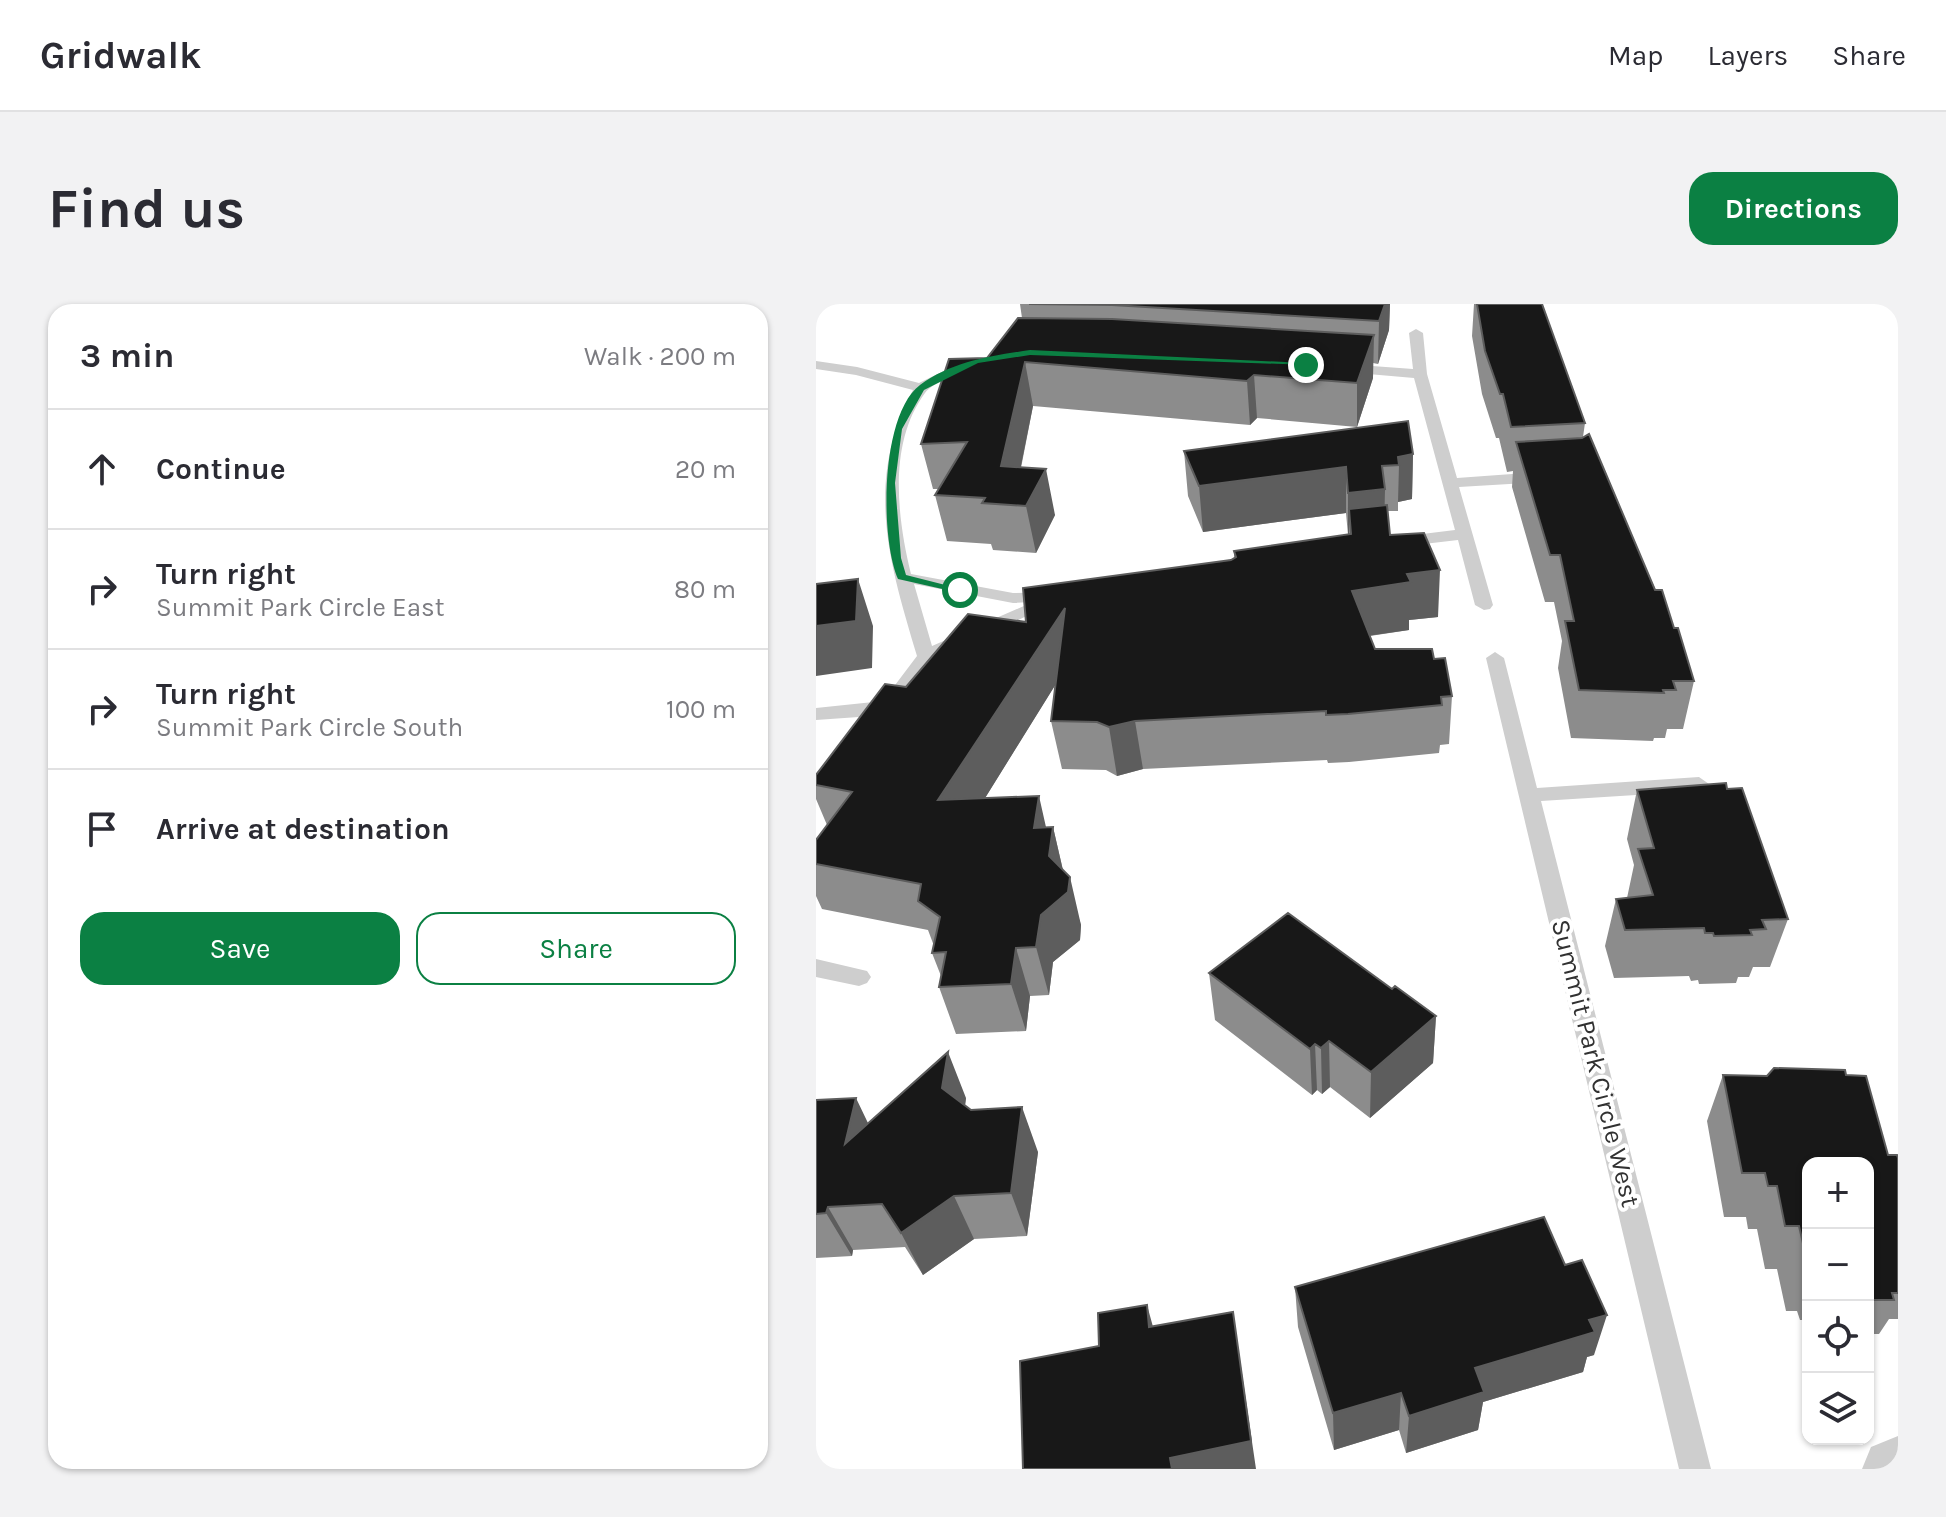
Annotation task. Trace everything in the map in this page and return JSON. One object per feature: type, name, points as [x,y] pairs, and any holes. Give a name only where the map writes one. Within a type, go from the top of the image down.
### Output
[{"type":"lane","points":[[1416,333],[1420,374],[1484,605]]},
{"type":"lane","points":[[926,656],[896,558],[890,483],[898,429],[921,388],[966,365],[990,359]]},
{"type":"lane","points":[[816,365],[857,371],[921,388]]},
{"type":"lane","points":[[1334,368],[1420,374]]},
{"type":"lane","points":[[1450,483],[1560,476]]},
{"type":"lane","points":[[1374,545],[1464,534]]},
{"type":"lane","points":[[871,729],[926,656],[1065,595],[1013,598],[902,577]]},
{"type":"lane","name":"Summit Park Circle West","points":[[1495,658],[1695,1469]]},
{"type":"lane","points":[[816,714],[889,707]]},
{"type":"lane","points":[[1531,795],[1699,784]]},
{"type":"lane","points":[[816,968],[859,977]]},
{"type":"building","points":[[1029,304],[1385,304],[1379,321],[1112,305]]},
{"type":"building","points":[[1477,304],[1542,304],[1585,423],[1511,427],[1503,394],[1500,394],[1485,351]]},
{"type":"building","points":[[1018,318],[1112,319],[1374,335],[1357,383],[1254,375],[1247,381],[1025,362],[1001,466],[1046,469],[1026,506],[982,503],[985,498],[935,495],[967,442],[921,444],[949,359],[987,358]]},
{"type":"building","points":[[1408,421],[1413,454],[1398,457],[1399,465],[1382,466],[1385,489],[1348,493],[1346,467],[1199,486],[1184,451]]},
{"type":"building","points":[[1589,434],[1655,590],[1662,590],[1674,628],[1678,628],[1694,681],[1673,681],[1676,690],[1663,690],[1664,693],[1579,690],[1565,621],[1574,621],[1560,555],[1550,555],[1516,442],[1582,438]]},
{"type":"building","points":[[1387,505],[1390,535],[1424,533],[1440,570],[1407,574],[1411,582],[1352,591],[1375,649],[1432,649],[1434,659],[1445,658],[1452,696],[1441,697],[1442,705],[1348,714],[1326,715],[1326,711],[1135,721],[1109,727],[1097,722],[1051,721],[1065,608],[938,800],[1039,796],[1034,828],[1053,827],[1049,856],[1070,877],[1068,892],[1041,915],[1036,947],[1016,948],[1011,984],[939,987],[946,952],[932,953],[940,917],[918,901],[921,884],[816,864],[816,840],[852,792],[816,785],[816,775],[885,684],[906,687],[968,614],[1026,622],[1023,588],[1231,560],[1236,557],[1234,551],[1351,534],[1349,509]]},
{"type":"building","points":[[858,579],[856,621],[816,626],[816,584]]},
{"type":"building","points":[[1726,783],[1727,789],[1742,788],[1788,919],[1762,920],[1766,929],[1750,930],[1752,935],[1714,936],[1713,933],[1705,933],[1704,928],[1625,930],[1616,899],[1653,895],[1638,849],[1654,848],[1637,790]]},
{"type":"building","points":[[1288,913],[1392,989],[1395,986],[1436,1016],[1371,1072],[1329,1041],[1321,1048],[1315,1044],[1310,1049],[1209,973]]},
{"type":"building","points":[[948,1052],[942,1088],[971,1110],[1022,1107],[1011,1193],[954,1196],[901,1233],[882,1204],[828,1207],[826,1213],[816,1214],[816,1100],[856,1098],[845,1144]]},
{"type":"building","points":[[1774,1068],[1845,1070],[1846,1075],[1866,1076],[1888,1155],[1897,1155],[1898,1158],[1898,1293],[1892,1293],[1894,1300],[1874,1300],[1874,1157],[1802,1157],[1802,1239],[1799,1226],[1785,1226],[1777,1186],[1768,1186],[1765,1173],[1742,1173],[1723,1075],[1767,1076]]},
{"type":"building","points":[[1544,1217],[1565,1265],[1582,1260],[1607,1315],[1589,1320],[1595,1332],[1475,1368],[1484,1392],[1409,1416],[1401,1393],[1333,1413],[1295,1287]]},
{"type":"building","points":[[1147,1305],[1149,1327],[1233,1312],[1251,1441],[1170,1458],[1172,1469],[1023,1469],[1020,1361],[1099,1346],[1098,1313]]},
{"type":"route","points":[[960,590],[902,577],[896,558],[890,483],[898,429],[907,408],[921,388],[976,360],[1030,353],[1118,354],[1306,365]]}]
